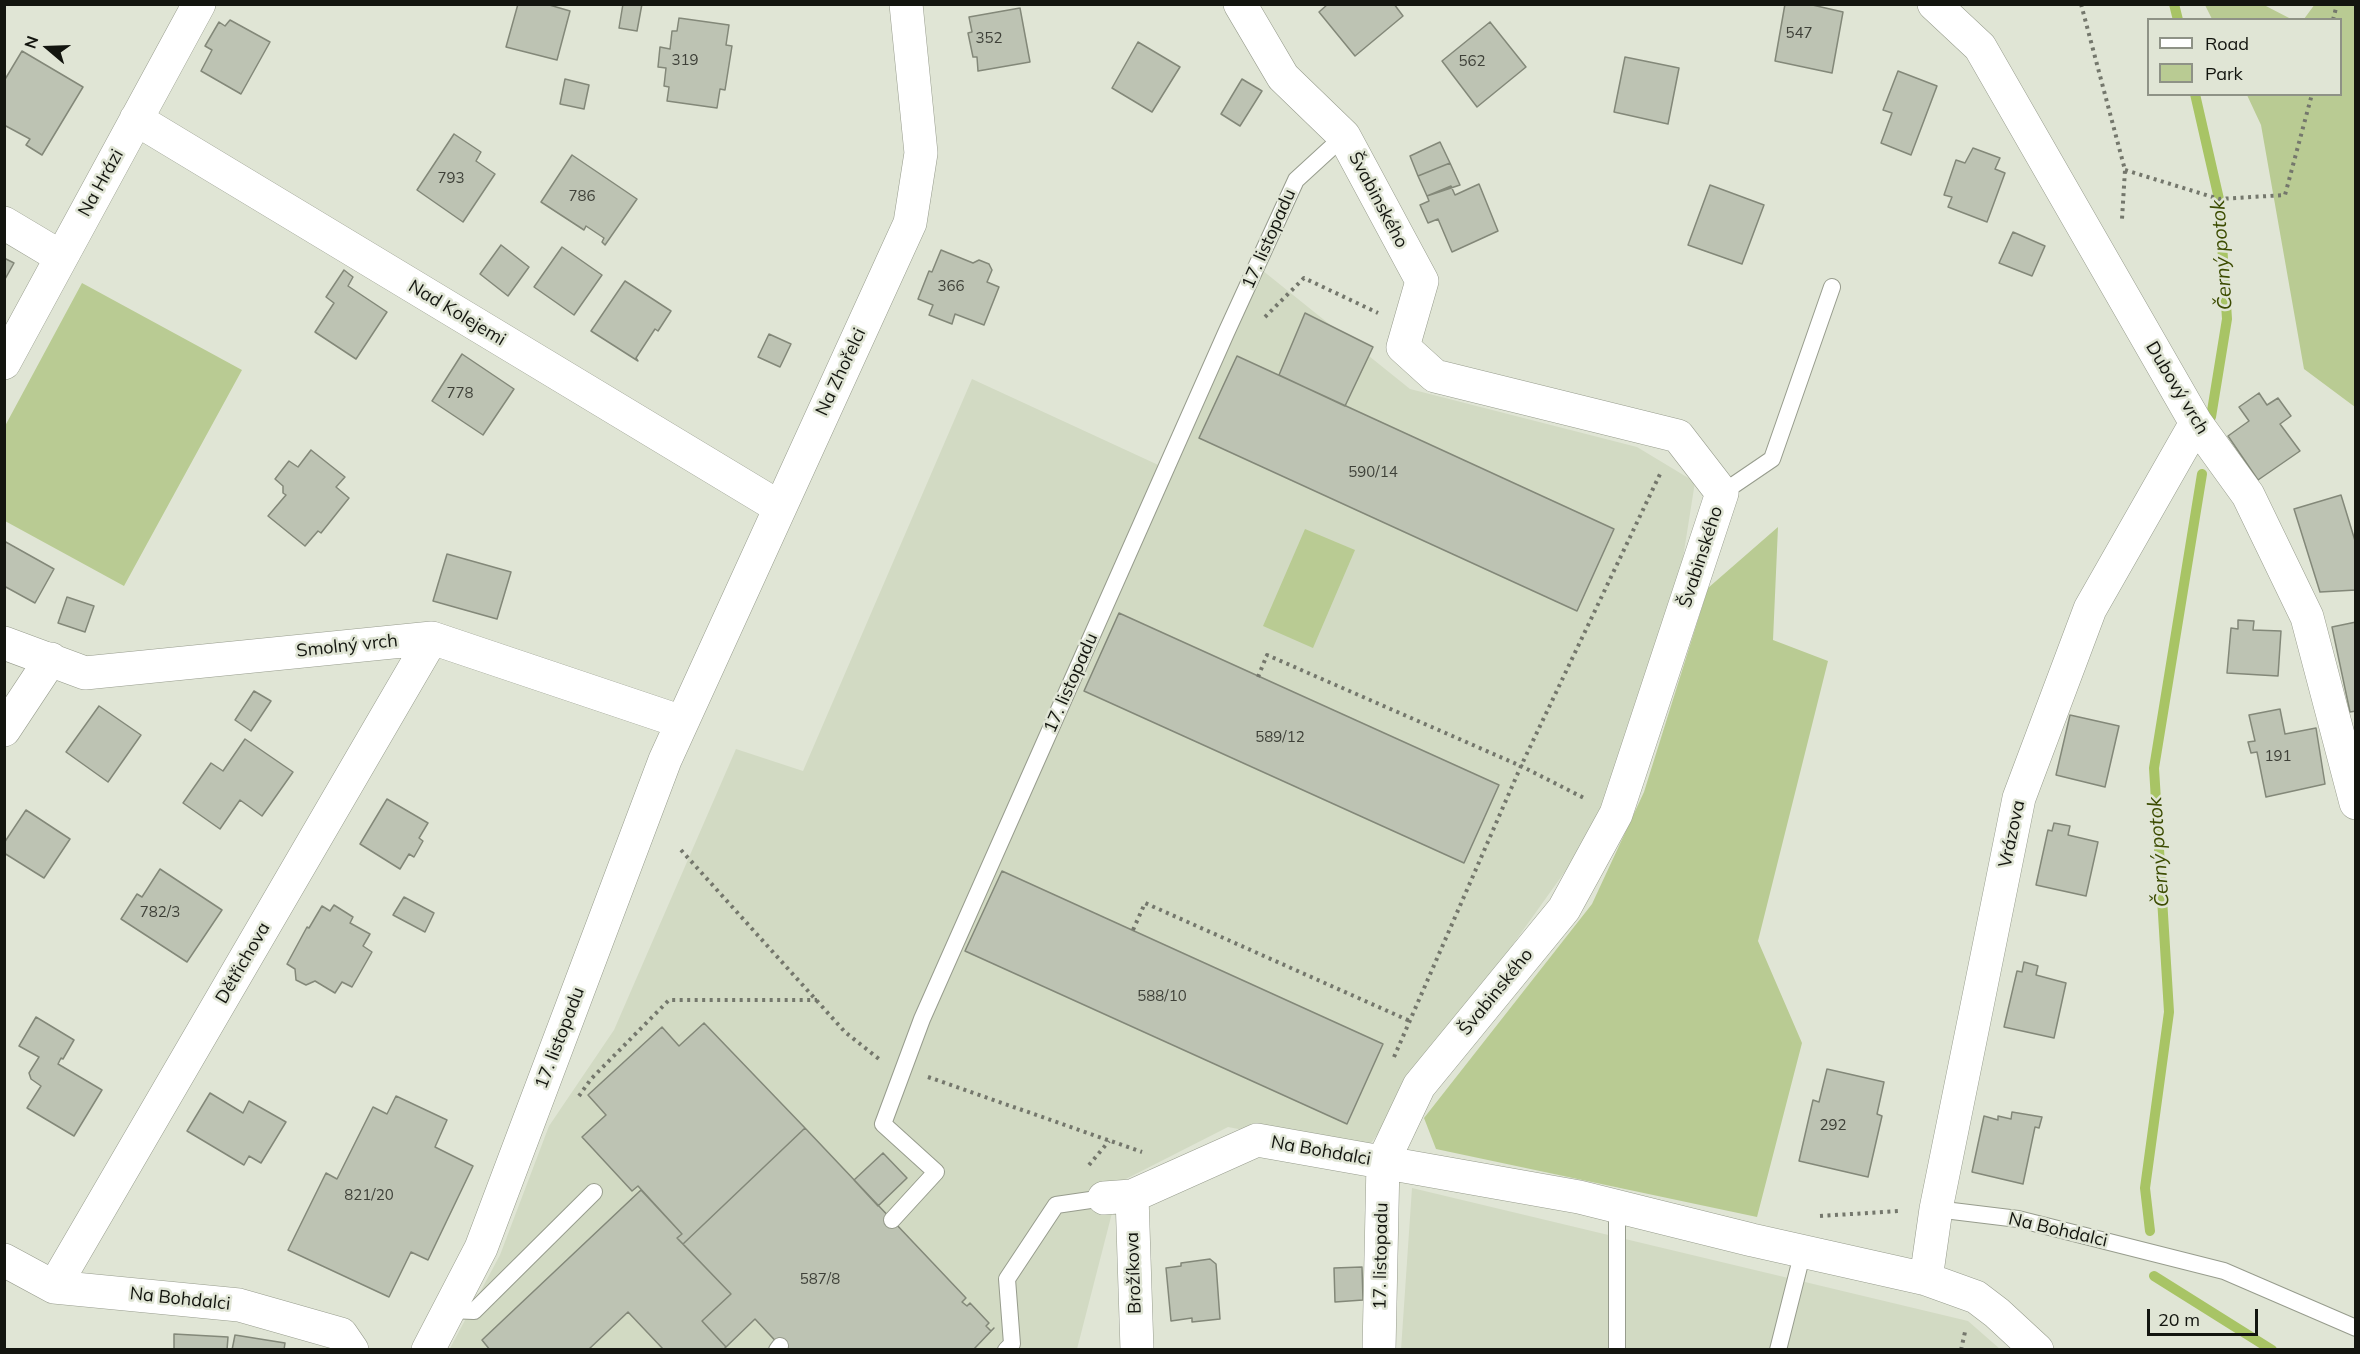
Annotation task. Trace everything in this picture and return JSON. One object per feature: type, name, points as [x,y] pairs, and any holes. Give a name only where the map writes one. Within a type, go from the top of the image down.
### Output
[{"type":"street","name":"Na Hrázi","points":[[4,363],[199,4]]},
{"type":"street","name":"Na Zhořelci","points":[[682,722],[910,223],[921,153],[906,4]]},
{"type":"street","name":"Švabinského","points":[[1240,4],[1283,77],[1344,136],[1422,281],[1403,347],[1435,376],[1678,436],[1722,493],[1616,814],[1564,909],[1419,1086],[1383,1162]]},
{"type":"street","name":"Dubový vrch","points":[[1934,4],[1980,47],[2196,423],[2248,495],[2307,617],[2355,803]]},
{"type":"street","name":"Nad Kolejemi","points":[[136,119],[779,507]]},
{"type":"street","points":[[4,223],[60,257]]},
{"type":"street","name":"Vrázova","points":[[1926,1279],[1936,1209],[2019,798],[2090,609],[2196,423]]},
{"type":"street","name":"Smolný vrch","points":[[4,643],[85,673],[432,638],[682,722]]},
{"type":"street","name":"Dětřichova","points":[[54,1287],[432,638]]},
{"type":"street","points":[[4,730],[51,659]]},
{"type":"street","name":"17. listopadu","points":[[428,1350],[482,1248],[665,760],[682,722]]},
{"type":"street","name":"Na Bohdalci","points":[[1118,1197],[1257,1140],[1579,1197],[1617,1208],[1926,1279],[1976,1297],[2037,1350]]},
{"type":"street","name":"17. listopadu","points":[[1378,1350],[1383,1162]]},
{"type":"street","name":"Brožíkova","points":[[1118,1197],[1137,1350]]},
{"type":"street","name":"Na Bohdalci","points":[[4,1260],[54,1287],[239,1305],[341,1334],[352,1350]]},
{"type":"lane","name":"17. listopadu","points":[[892,1220],[936,1172],[883,1124],[922,1019],[1296,180],[1344,136]]},
{"type":"lane","points":[[1722,493],[1772,459],[1832,287]]},
{"type":"lane","points":[[449,1310],[474,1311],[594,1192]]},
{"type":"lane","name":"Na Bohdalci","points":[[1006,1350],[1012,1344],[1007,1279],[1056,1205],[1118,1197]]},
{"type":"lane","points":[[1617,1208],[1617,1350]]},
{"type":"lane","name":"Na Bohdalci","points":[[1936,1209],[2018,1219],[2224,1271],[2355,1328]]},
{"type":"lane","points":[[1778,1350],[1803,1251]]},
{"type":"path","points":[[2081,4],[2125,170],[2121,230]]},
{"type":"path","points":[[2125,170],[2219,199],[2285,195],[2311,96]]},
{"type":"path","points":[[1260,323],[1304,278],[1408,327]]},
{"type":"path","points":[[1391,1065],[1521,766],[1678,436]]},
{"type":"path","points":[[1258,676],[1267,655],[1521,766],[1616,814]]},
{"type":"path","points":[[681,850],[846,1032],[883,1062],[1191,1169]]},
{"type":"path","points":[[1133,930],[1145,903],[1410,1021]]},
{"type":"path","points":[[577,1098],[591,1079],[669,1000],[817,1000]]},
{"type":"path","points":[[1819,1216],[1936,1209]]},
{"type":"shaded area","points":[[1252,262],[1410,389],[1637,447],[1695,482],[1679,583],[1606,814],[1364,1153],[1228,1127],[1120,1182],[1077,1349],[449,1350],[500,1255],[549,1126],[614,1030],[736,749],[803,771],[972,379],[1167,469]]},
{"type":"shaded area","points":[[1412,1188],[1968,1321],[2000,1349],[1401,1350]]},
{"type":"green space","points":[[2315,4],[2355,5],[2355,407],[2304,369],[2261,125],[2247,96],[2342,96],[2342,18],[2305,18]]},
{"type":"green space","points":[[2205,5],[2264,5],[2289,18],[2212,18]]},
{"type":"green space","points":[[82,283],[242,370],[124,586],[5,521],[5,426]]},
{"type":"green space","points":[[1778,527],[1773,640],[1828,661],[1758,941],[1802,1043],[1757,1217],[1436,1149],[1424,1118],[1592,904],[1644,792],[1708,588]]},
{"type":"green space","points":[[1305,529],[1355,550],[1313,648],[1263,626]]},
{"type":"building","points":[[518,4],[546,4],[570,11],[557,60],[506,47]]},
{"type":"building","points":[[623,4],[642,4],[637,31],[619,28]]},
{"type":"building","points":[[1328,4],[1394,4],[1403,16],[1355,56],[1319,12]]},
{"type":"building","points":[[1785,4],[1808,4],[1843,12],[1832,73],[1775,61]]},
{"type":"building","points":[[1020,8],[1030,62],[978,71],[977,57],[973,57],[968,33],[972,32],[969,17]]},
{"type":"building","points":[[679,18],[729,25],[726,45],[732,46],[725,90],[720,89],[717,108],[667,101],[669,87],[664,86],[666,68],[658,67],[660,47],[670,49],[672,31],[677,31]]},
{"type":"building","points":[[230,20],[270,42],[241,94],[201,71],[212,50],[205,46],[219,22],[225,26]]},
{"type":"building","points":[[1490,22],[1526,67],[1477,107],[1442,61]]},
{"type":"building","points":[[1138,42],[1180,67],[1152,112],[1112,88]]},
{"type":"building","points":[[22,51],[83,87],[42,155],[26,145],[30,139],[4,125],[4,81]]},
{"type":"building","points":[[1625,57],[1679,68],[1668,124],[1614,112]]},
{"type":"building","points":[[1898,71],[1937,86],[1911,155],[1881,143],[1892,113],[1883,110]]},
{"type":"building","points":[[565,79],[589,85],[584,109],[560,104]]},
{"type":"building","points":[[1242,79],[1262,91],[1240,126],[1221,114]]},
{"type":"building","points":[[454,134],[481,152],[476,161],[495,174],[463,222],[417,190]]},
{"type":"building","points":[[1440,142],[1450,163],[1418,176],[1410,156]]},
{"type":"building","points":[[1973,148],[2000,158],[1995,169],[2005,173],[1987,222],[1948,207],[1952,197],[1944,195],[1956,160],[1965,163]]},
{"type":"building","points":[[572,155],[637,199],[605,245],[602,242],[604,238],[586,226],[584,230],[541,202]]},
{"type":"building","points":[[1450,163],[1460,185],[1427,196],[1418,176]]},
{"type":"building","points":[[1479,184],[1498,231],[1452,252],[1438,219],[1428,223],[1420,205],[1429,201],[1427,196],[1451,186],[1455,195]]},
{"type":"building","points":[[1710,185],[1764,205],[1742,264],[1688,245]]},
{"type":"building","points":[[2013,232],[2045,246],[2032,276],[1999,263]]},
{"type":"building","points":[[501,245],[529,267],[508,296],[480,274]]},
{"type":"building","points":[[562,247],[602,275],[574,315],[534,287]]},
{"type":"building","points":[[941,250],[973,263],[979,260],[989,264],[992,270],[987,282],[999,287],[984,325],[955,314],[952,324],[929,315],[933,305],[918,299],[929,271],[932,272]]},
{"type":"building","points":[[4,258],[14,263],[4,281]]},
{"type":"building","points":[[344,270],[353,277],[348,286],[387,312],[356,359],[315,332],[334,303],[326,297]]},
{"type":"building","points":[[625,281],[671,311],[658,331],[655,329],[636,358],[638,361],[591,331]]},
{"type":"building","points":[[1305,313],[1373,347],[1345,406],[1279,375]]},
{"type":"building","points":[[769,334],[791,344],[780,367],[758,357]]},
{"type":"building","points":[[462,354],[514,389],[483,435],[432,401]]},
{"type":"building","points":[[1237,356],[1614,529],[1577,611],[1199,438]]},
{"type":"building","points":[[2259,393],[2267,405],[2278,398],[2291,416],[2280,424],[2300,451],[2258,480],[2228,436],[2249,421],[2239,407]]},
{"type":"building","points":[[311,450],[345,477],[336,487],[349,498],[321,533],[318,531],[305,546],[268,516],[286,495],[283,493],[283,486],[275,479],[289,461],[298,467]]},
{"type":"building","points":[[2341,495],[2356,544],[2356,590],[2320,592],[2294,509]]},
{"type":"building","points":[[4,541],[54,569],[35,603],[4,586]]},
{"type":"building","points":[[447,554],[511,572],[497,619],[433,601]]},
{"type":"building","points":[[67,597],[94,606],[85,632],[58,623]]},
{"type":"building","points":[[1119,613],[1499,785],[1464,863],[1084,691]]},
{"type":"building","points":[[2238,620],[2254,621],[2253,630],[2281,631],[2278,676],[2227,673],[2231,628],[2238,629]]},
{"type":"building","points":[[2356,622],[2356,711],[2350,712],[2332,627]]},
{"type":"building","points":[[254,691],[271,701],[251,731],[235,720]]},
{"type":"building","points":[[99,706],[141,735],[108,782],[66,752]]},
{"type":"building","points":[[2280,709],[2285,734],[2316,728],[2325,784],[2266,797],[2257,752],[2251,753],[2248,742],[2255,741],[2249,715]]},
{"type":"building","points":[[2070,715],[2119,726],[2105,787],[2056,775]]},
{"type":"building","points":[[245,739],[293,772],[262,816],[240,800],[220,829],[183,803],[211,763],[223,771]]},
{"type":"building","points":[[387,799],[428,823],[419,838],[423,841],[414,857],[409,854],[400,869],[360,844]]},
{"type":"building","points":[[26,810],[70,839],[44,878],[4,853],[4,843]]},
{"type":"building","points":[[2054,823],[2070,826],[2068,835],[2098,842],[2086,896],[2036,885],[2048,830],[2052,831]]},
{"type":"building","points":[[160,869],[222,910],[187,962],[121,919],[137,894],[142,897]]},
{"type":"building","points":[[1002,871],[1383,1044],[1347,1124],[965,951]]},
{"type":"building","points":[[404,897],[434,913],[425,932],[393,915]]},
{"type":"building","points":[[334,905],[353,917],[350,923],[370,934],[363,946],[372,952],[352,987],[342,982],[335,993],[315,981],[306,985],[296,980],[295,969],[287,964],[307,927],[309,928],[322,906],[330,911]]},
{"type":"building","points":[[2024,962],[2038,966],[2036,975],[2066,983],[2054,1038],[2004,1027],[2017,971],[2022,972]]},
{"type":"building","points":[[36,1017],[74,1040],[58,1064],[102,1090],[74,1136],[27,1108],[41,1086],[31,1079],[29,1073],[39,1057],[19,1046]]},
{"type":"building","points":[[704,1023],[805,1128],[683,1244],[677,1238],[682,1234],[638,1186],[632,1191],[582,1137],[606,1115],[588,1095],[662,1027],[679,1046]]},
{"type":"building","points":[[1827,1069],[1884,1082],[1877,1114],[1882,1116],[1868,1177],[1799,1161],[1813,1100],[1819,1102]]},
{"type":"building","points":[[210,1093],[243,1113],[249,1101],[286,1122],[261,1163],[249,1156],[244,1165],[187,1131]]},
{"type":"building","points":[[396,1096],[447,1120],[435,1147],[473,1166],[428,1260],[411,1252],[389,1297],[288,1250],[326,1173],[337,1179],[373,1107],[387,1114]]},
{"type":"building","points":[[2012,1112],[2042,1117],[2039,1128],[2035,1127],[2023,1184],[1972,1172],[1984,1116],[1998,1120],[1998,1116],[2011,1119]]},
{"type":"building","points":[[805,1128],[966,1298],[962,1302],[967,1306],[970,1303],[989,1323],[986,1326],[991,1331],[994,1328],[973,1350],[784,1350],[755,1319],[726,1347],[702,1321],[731,1294],[683,1244]]},
{"type":"building","points":[[883,1153],[907,1178],[878,1206],[854,1180]]},
{"type":"building","points":[[641,1190],[682,1234],[677,1238],[731,1294],[702,1321],[726,1347],[723,1350],[664,1350],[628,1312],[588,1350],[490,1350],[482,1340]]},
{"type":"building","points":[[1210,1259],[1216,1264],[1220,1319],[1192,1322],[1192,1318],[1171,1321],[1166,1268],[1181,1266],[1181,1263]]},
{"type":"building","points":[[1362,1267],[1363,1300],[1335,1302],[1334,1268]]},
{"type":"building","points":[[174,1334],[228,1337],[227,1350],[174,1350]]},
{"type":"building","points":[[235,1335],[285,1343],[284,1350],[232,1350]]},
{"type":"waterway","name":"Černý potok","points":[[2174,4],[2178,18]]},
{"type":"waterway","name":"Černý potok","points":[[2195,96],[2219,199],[2227,319],[2211,417]]},
{"type":"waterway","name":"Černý potok","points":[[2150,1231],[2145,1188],[2169,1012],[2154,768],[2202,474]]},
{"type":"waterway","name":"Černý potok","points":[[2154,1276],[2272,1350]]}]
